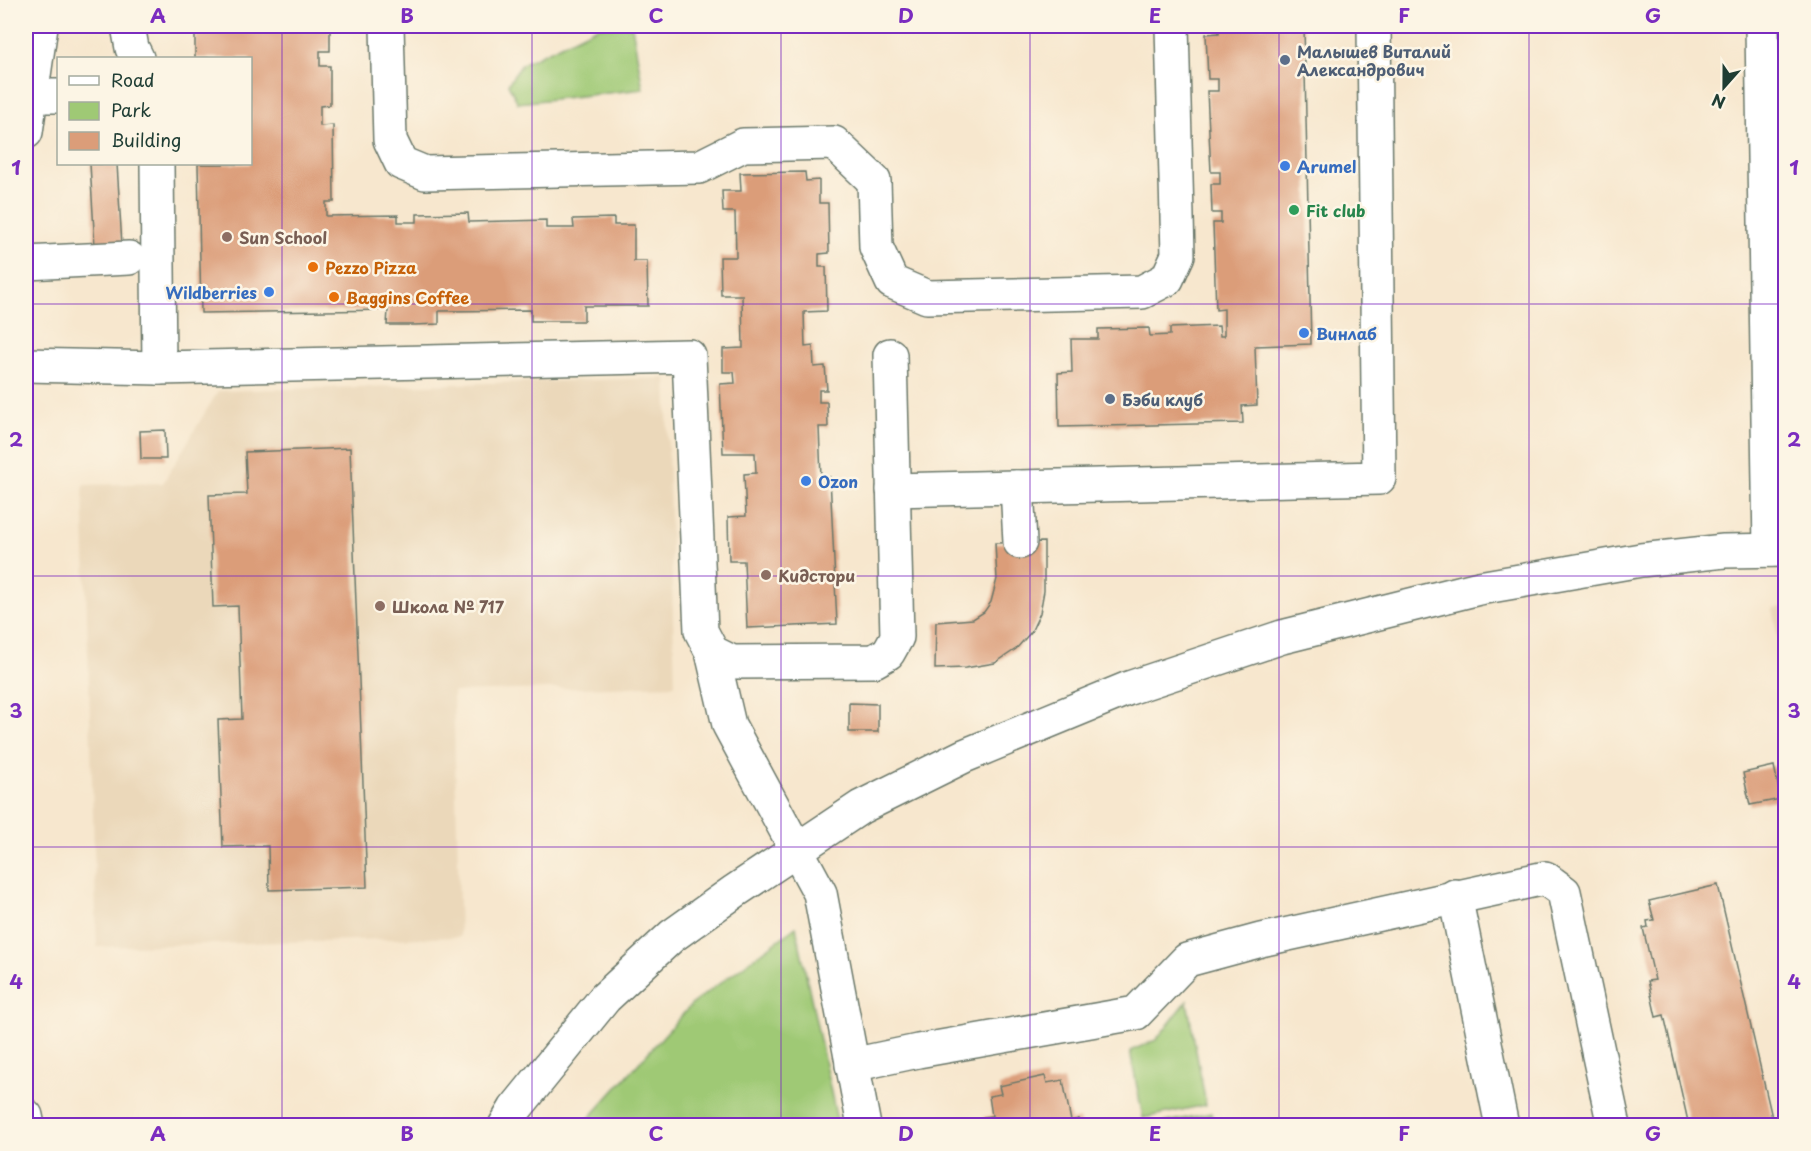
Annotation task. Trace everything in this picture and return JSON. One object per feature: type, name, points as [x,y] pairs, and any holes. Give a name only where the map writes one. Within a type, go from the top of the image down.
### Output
[{"type":"street","points":[[26,132],[45,96],[40,26]]},
{"type":"street","points":[[128,26],[132,48],[136,57]]},
{"type":"street","points":[[387,26],[390,140],[401,163],[425,173],[699,167],[743,145],[834,143],[874,181],[876,247],[892,282],[927,297],[1142,292],[1167,279],[1178,255],[1172,26]]},
{"type":"street","points":[[893,490],[1379,478],[1374,26]]},
{"type":"street","points":[[505,1125],[515,1109],[605,998],[672,936],[861,807],[964,756],[1129,688],[1282,637],[1490,586],[1641,560],[1713,552],[1778,550],[1762,26]]},
{"type":"street","points":[[157,165],[159,368]]},
{"type":"street","points":[[26,263],[129,258]]},
{"type":"street","points":[[712,652],[732,662],[874,661],[888,653],[897,637],[890,355]]},
{"type":"street","points":[[26,365],[159,368],[688,356],[701,631],[712,652],[729,725],[820,893],[864,1125]]},
{"type":"street","points":[[1017,487],[1020,542]]},
{"type":"street","points":[[852,1065],[918,1051],[1136,1013],[1187,960],[1262,940],[1545,878],[1564,892],[1614,1125]]},
{"type":"street","points":[[1455,896],[1502,1125]]},
{"type":"street","points":[[26,1116],[28,1125]]},
{"type":"shaded area","name":"Школа № 717","points":[[666,378],[675,685],[453,692],[460,937],[97,947],[83,485],[163,483],[218,391]]},
{"type":"shaded area","points":[[1786,607],[1785,674],[1772,608]]},
{"type":"green space","points":[[600,26],[632,26],[643,89],[518,103],[508,84],[522,64]]},
{"type":"green space","points":[[796,927],[838,1125],[583,1125],[693,1003]]},
{"type":"green space","points":[[1187,1001],[1206,1105],[1143,1118],[1130,1051],[1156,1040]]},
{"type":"green space","points":[[1212,1113],[1215,1125],[1153,1125]]},
{"type":"building","points":[[195,26],[330,26],[330,51],[320,51],[320,66],[330,66],[330,105],[320,106],[320,126],[333,125],[334,202],[326,202],[326,216],[398,215],[398,222],[417,222],[417,214],[468,213],[469,222],[546,220],[546,228],[574,228],[573,219],[614,218],[614,225],[634,225],[634,261],[647,261],[648,306],[584,306],[584,321],[531,321],[531,310],[439,311],[439,324],[413,325],[387,325],[388,310],[201,313],[198,165],[252,165],[252,57],[195,57]]},
{"type":"building","points":[[1219,26],[1304,26],[1311,344],[1255,346],[1257,405],[1242,406],[1243,423],[1059,427],[1058,373],[1072,372],[1071,339],[1098,339],[1098,329],[1149,328],[1150,336],[1170,335],[1170,328],[1219,326],[1220,336],[1224,336],[1224,309],[1216,310],[1213,223],[1221,223],[1221,213],[1212,213],[1211,184],[1220,184],[1220,172],[1211,172],[1207,91],[1218,91],[1218,79],[1208,79],[1206,34],[1219,33]]},
{"type":"building","points":[[90,165],[117,165],[122,245],[95,247]]},
{"type":"building","points":[[805,172],[806,181],[819,180],[819,203],[828,203],[829,253],[819,254],[819,267],[826,267],[827,311],[804,312],[805,347],[813,346],[814,367],[825,366],[827,390],[819,390],[819,402],[827,402],[828,427],[819,427],[821,477],[830,477],[837,624],[747,628],[744,561],[729,561],[728,517],[746,516],[744,474],[756,473],[755,453],[723,453],[720,384],[735,383],[734,372],[723,372],[723,349],[743,348],[742,295],[721,295],[720,257],[736,257],[735,212],[723,212],[722,191],[741,191],[740,173]]},
{"type":"building","points":[[165,430],[166,459],[141,459],[140,431]]},
{"type":"building","points":[[350,448],[367,887],[269,890],[268,846],[223,847],[218,720],[242,719],[238,606],[213,607],[209,495],[247,494],[245,452]]},
{"type":"building","points":[[1044,542],[1044,591],[1040,613],[1031,632],[1016,649],[995,663],[965,668],[935,669],[936,622],[973,619],[984,612],[991,602],[997,579],[995,543]]},
{"type":"building","points":[[849,703],[878,704],[878,732],[849,732]]},
{"type":"building","points":[[1774,766],[1781,799],[1750,805],[1743,773]]},
{"type":"building","points":[[1718,885],[1774,1126],[1689,1126],[1664,1015],[1656,1017],[1648,981],[1655,980],[1643,928],[1648,927],[1647,921],[1654,920],[1649,901]]},
{"type":"building","points":[[1045,1076],[1047,1083],[1063,1080],[1071,1121],[1079,1119],[1081,1126],[986,1126],[984,1117],[992,1116],[989,1096],[1001,1094],[999,1086]]},
{"type":"place","name":"Малышев Виталий Александрович","points":[[1285,60]]},
{"type":"place","name":"Arumel","points":[[1285,166]]},
{"type":"place","name":"Fit club","points":[[1294,210]]},
{"type":"place","name":"Sun School","points":[[227,237]]},
{"type":"place","name":"Pezzo Pizza","points":[[313,267]]},
{"type":"place","name":"Wildberries","points":[[269,292]]},
{"type":"place","name":"Baggins Coffee","points":[[334,297]]},
{"type":"place","name":"Винлаб","points":[[1304,333]]},
{"type":"place","name":"Бэби клуб","points":[[1110,399]]},
{"type":"place","name":"Ozon","points":[[806,481]]},
{"type":"place","name":"Кидстори","points":[[766,575]]},
{"type":"place","name":"Школа № 717","points":[[380,606]]}]
